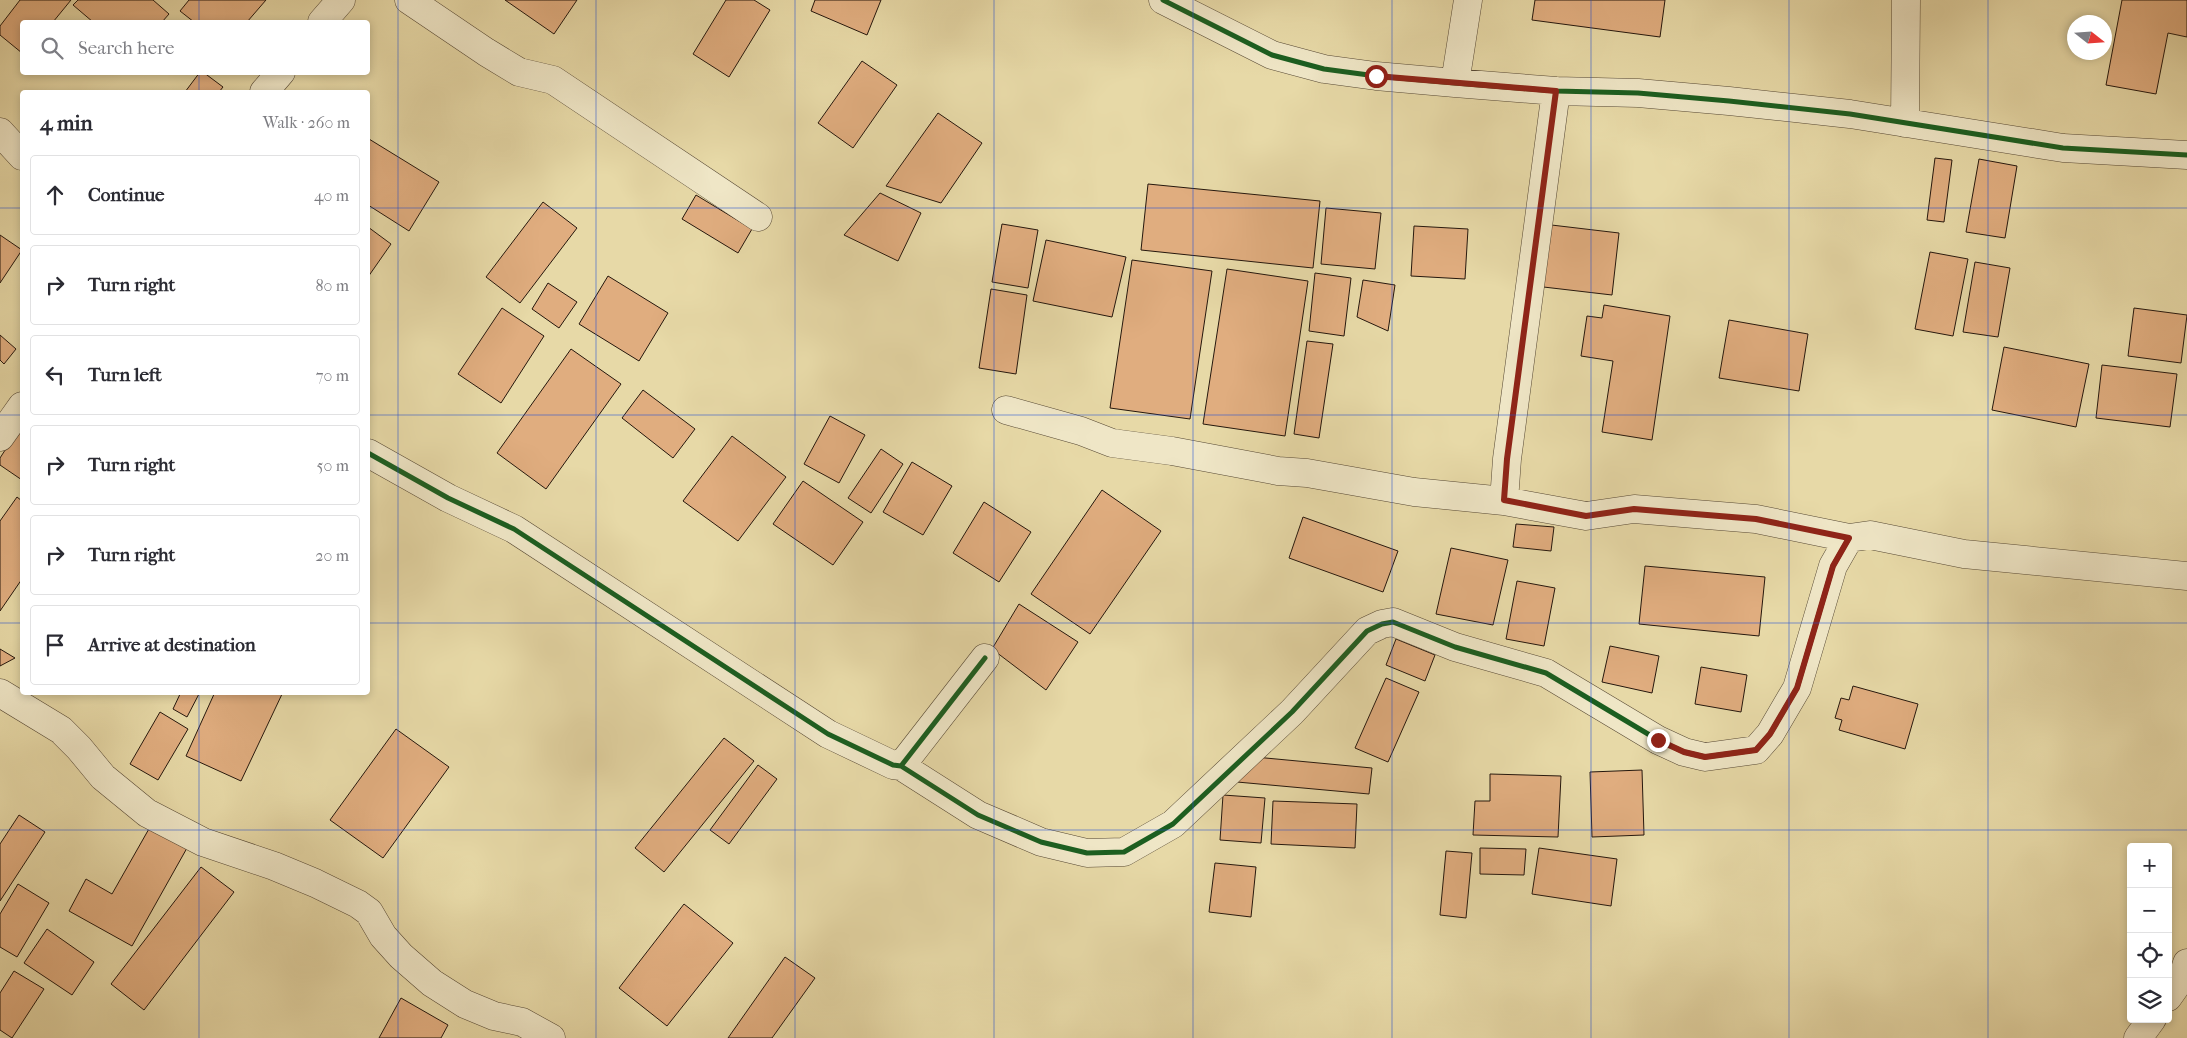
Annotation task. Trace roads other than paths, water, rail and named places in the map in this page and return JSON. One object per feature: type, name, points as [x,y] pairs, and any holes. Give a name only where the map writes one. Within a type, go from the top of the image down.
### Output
[{"type":"street","points":[[324,20],[341,0]]},
{"type":"street","points":[[409,0],[519,72],[553,80],[758,217]]},
{"type":"street","points":[[1162,0],[1272,55],[1324,69],[1376,76],[1556,91],[1638,93],[1729,101],[1850,114],[2063,148],[2187,154]]},
{"type":"street","points":[[1455,83],[1468,0]]},
{"type":"street","points":[[1905,123],[1906,0]]},
{"type":"street","points":[[266,90],[278,75]]},
{"type":"street","points":[[1504,500],[1507,459],[1556,91]]},
{"type":"street","points":[[0,132],[20,154]]},
{"type":"street","points":[[0,437],[20,409]]},
{"type":"street","points":[[1006,410],[1080,431],[1112,443],[1172,451],[1278,471],[1307,473],[1414,492],[1504,500],[1586,516],[1634,509],[1756,519],[1849,538],[1870,535],[1964,554],[2187,576]]},
{"type":"street","points":[[370,454],[448,498],[514,530],[828,734],[893,765],[901,766],[978,815],[1040,842],[1087,853],[1124,852],[1173,824],[1292,712],[1367,631],[1382,624],[1393,622],[1455,647],[1546,673],[1658,740],[1684,752],[1705,757],[1756,750],[1770,734],[1797,688],[1833,566],[1849,538]]},
{"type":"street","points":[[901,766],[985,658]]},
{"type":"street","points":[[0,693],[60,730],[79,748],[103,777],[147,813],[203,842],[274,866],[316,883],[358,904],[369,912],[383,936],[401,956],[432,983],[465,1004],[494,1016],[522,1022],[551,1038]]},
{"type":"street","points":[[2172,991],[2183,976],[2187,963]]},
{"type":"street","points":[[2138,1038],[2149,1023]]}]
